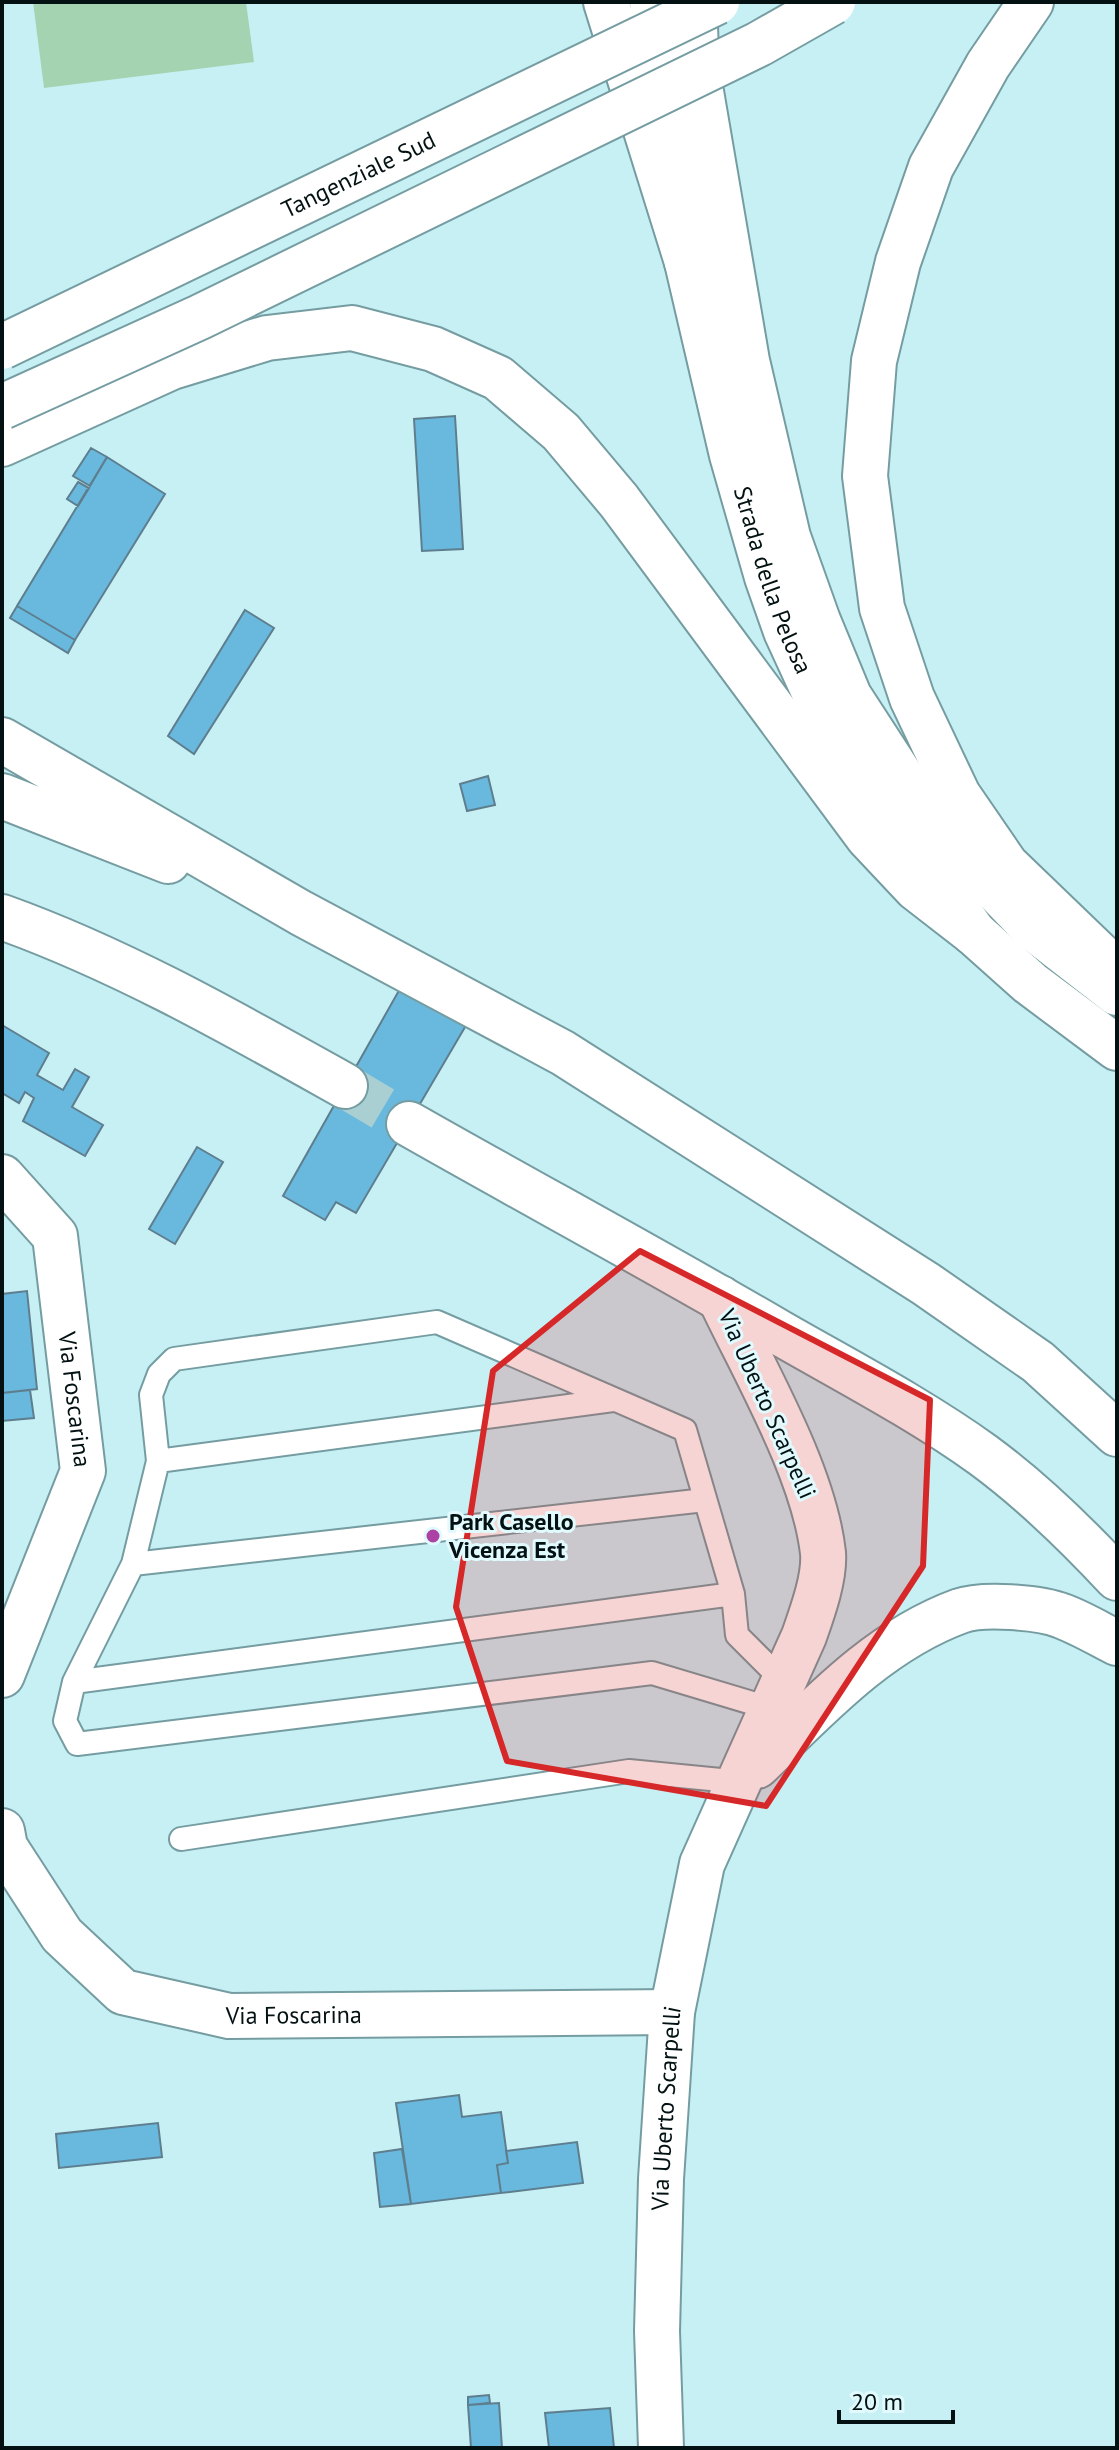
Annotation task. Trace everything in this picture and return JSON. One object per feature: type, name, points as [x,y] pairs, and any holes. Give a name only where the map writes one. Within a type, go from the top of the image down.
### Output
[{"type":"main road","points":[[606,2],[687,262]]},
{"type":"main road","name":"Strada della Pelosa","points":[[652,2],[687,262],[732,455],[786,631],[819,703],[869,786],[974,933],[1030,983],[1117,1048]]},
{"type":"main road","points":[[682,2],[696,51]]},
{"type":"main road","points":[[694,2],[696,51]]},
{"type":"main road","name":"Tangenziale Sud","points":[[2,347],[717,2]]},
{"type":"main road","points":[[2,407],[214,310],[759,44],[833,2]]},
{"type":"main road","points":[[1031,2],[988,65],[931,167],[898,262],[874,361],[865,476],[882,608],[912,698],[958,795],[1006,865],[1117,972]]},
{"type":"main road","name":"Strada della Pelosa","points":[[696,51],[747,361],[788,537],[849,696],[901,776],[949,841],[1032,927],[1117,993]]},
{"type":"main road","points":[[2,444],[172,367],[267,338],[352,328],[433,349],[498,378],[561,432],[619,501],[868,837],[916,888],[974,933]]},
{"type":"main road","points":[[2,740],[301,913],[563,1053],[912,1275],[1038,1362],[1117,1434]]},
{"type":"main road","points":[[2,796],[301,913]]},
{"type":"main road","points":[[2,902],[49,934]]},
{"type":"main road","points":[[2,917],[49,934],[218,1015],[345,1086]]},
{"type":"main road","points":[[409,1124],[720,1298],[936,1424],[983,1456],[1052,1513],[1117,1578]]},
{"type":"main road","name":"Via Foscarina","points":[[2,1177],[55,1236],[83,1471],[2,1675]]},
{"type":"main road","name":"Via Uberto Scarpelli","points":[[661,2448],[657,2331],[661,2179],[672,2012],[702,1864],[741,1782],[815,1605],[823,1556],[812,1501],[789,1443],[720,1298]]},
{"type":"main road","name":"Via Uberto Scarpelli","points":[[741,1782],[846,1680],[900,1641],[962,1609],[1022,1607],[1048,1612],[1061,1615],[1117,1643]]},
{"type":"main road","name":"Via Foscarina","points":[[2,1831],[5,1847],[62,1935],[123,1992],[229,2016],[672,2012]]},
{"type":"lane","points":[[437,1322],[685,1430],[733,1594],[737,1635],[769,1667],[780,1692],[652,1673],[77,1744],[65,1721],[74,1682],[133,1564],[158,1461],[151,1395],[159,1374],[174,1359],[437,1322]]},
{"type":"lane","points":[[158,1461],[616,1400]]},
{"type":"lane","points":[[133,1564],[705,1500]]},
{"type":"lane","points":[[74,1682],[733,1594]]},
{"type":"lane","points":[[181,1839],[629,1771],[741,1782]]},
{"type":"highlighted area","points":[[640,1251],[930,1400],[923,1566],[766,1806],[507,1761],[456,1607],[493,1371]]},
{"type":"green space","points":[[33,2],[246,2],[254,62],[44,88]]},
{"type":"building","points":[[455,416],[463,549],[422,551],[414,419]]},
{"type":"building","points":[[91,448],[107,457],[90,486],[73,476]]},
{"type":"building","points":[[107,457],[165,494],[75,640],[17,606]]},
{"type":"building","points":[[78,482],[89,488],[78,506],[67,499]]},
{"type":"building","points":[[17,606],[75,640],[68,653],[10,618]]},
{"type":"building","points":[[245,610],[274,628],[194,754],[168,736]]},
{"type":"building","points":[[488,776],[495,805],[467,811],[460,784]]},
{"type":"building","points":[[419,955],[485,993],[356,1213],[336,1202],[325,1220],[283,1196]]},
{"type":"building","points":[[2,1025],[49,1053],[37,1075],[63,1090],[75,1069],[89,1077],[72,1107],[103,1125],[85,1156],[23,1121],[34,1098],[25,1092],[19,1103],[2,1093]]},
{"type":"building","points":[[197,1147],[223,1162],[175,1244],[149,1229]]},
{"type":"building","points":[[27,1291],[37,1389],[2,1393],[2,1294]]},
{"type":"building","points":[[30,1390],[34,1418],[2,1421],[2,1393]]},
{"type":"building","points":[[459,2095],[462,2117],[501,2112],[508,2163],[497,2165],[501,2193],[411,2204],[396,2103]]},
{"type":"building","points":[[158,2123],[162,2157],[59,2168],[56,2134]]},
{"type":"building","points":[[577,2142],[583,2183],[501,2193],[497,2165],[508,2163],[506,2151]]},
{"type":"building","points":[[402,2149],[411,2204],[380,2207],[374,2153]]},
{"type":"building","points":[[489,2395],[490,2403],[468,2405],[468,2397]]},
{"type":"building","points":[[499,2403],[502,2448],[471,2448],[468,2405]]},
{"type":"building","points":[[610,2408],[614,2448],[549,2448],[545,2413]]},
{"type":"tunnel","points":[[345,1086],[409,1124]]},
{"type":"place","name":"Park Casello Vicenza Est","points":[[433,1536]]}]
